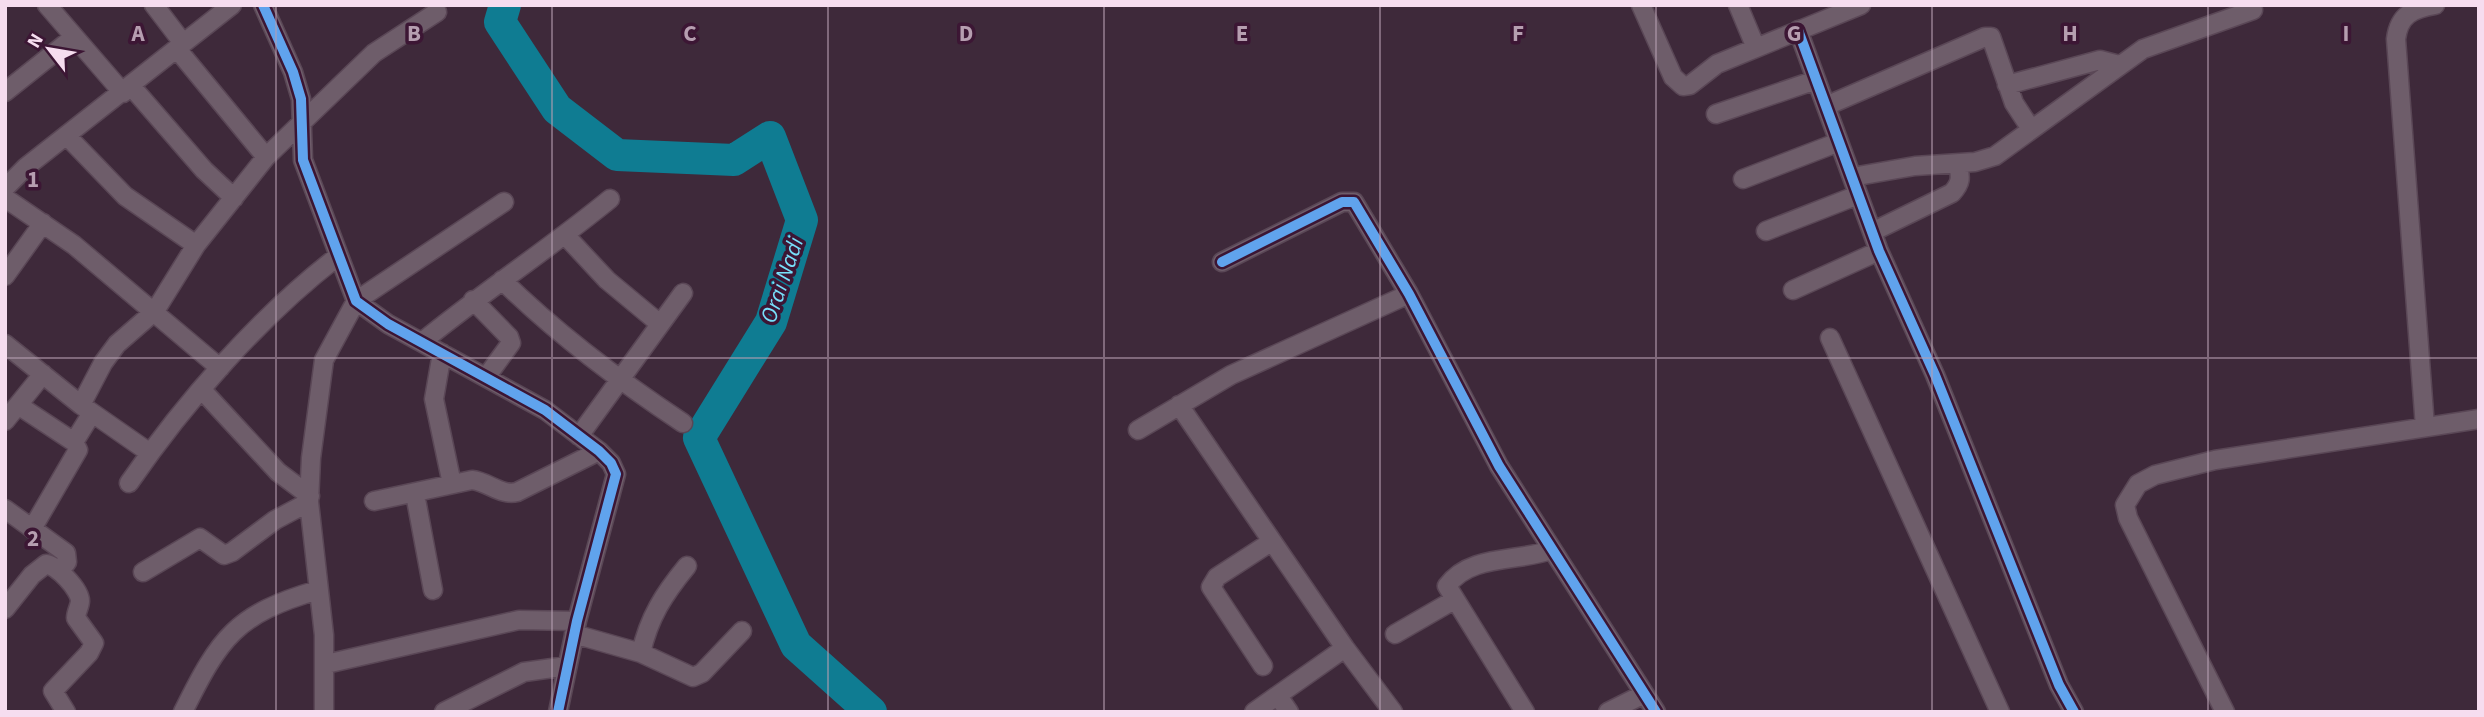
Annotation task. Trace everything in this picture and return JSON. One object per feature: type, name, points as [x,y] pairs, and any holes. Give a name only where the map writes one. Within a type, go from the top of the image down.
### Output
[{"type":"street","points":[[47,5],[74,37],[234,198]]},
{"type":"street","points":[[154,5],[180,46],[266,157]]},
{"type":"street","points":[[5,188],[232,5]]},
{"type":"street","points":[[263,5],[293,72],[303,121],[303,160],[337,257],[356,301],[387,324],[487,376],[545,410],[599,451],[611,463],[616,474],[615,486],[575,628],[558,712]]},
{"type":"street","points":[[1641,5],[1673,77],[1684,86],[1690,85],[1717,64],[1861,5]]},
{"type":"street","points":[[1738,5],[1756,48]]},
{"type":"street","points":[[2425,427],[2396,39],[2398,25],[2403,18],[2415,9],[2435,5]]},
{"type":"street","points":[[1852,177],[1915,166],[1958,165],[1994,156],[2012,147],[2031,129],[2119,65],[2158,43],[2253,10]]},
{"type":"street","points":[[74,442],[87,409],[93,379],[117,344],[155,311],[196,245],[266,157],[374,53],[437,12]]},
{"type":"street","points":[[1798,30],[1879,251],[1935,375],[2059,685],[2074,712]]},
{"type":"street","points":[[5,92],[74,37]]},
{"type":"street","points":[[1826,106],[1985,37],[1995,40],[2007,85],[2031,129]]},
{"type":"street","points":[[2007,85],[2100,61],[2119,65]]},
{"type":"street","points":[[1716,114],[1816,80]]},
{"type":"street","points":[[67,136],[124,196],[196,245]]},
{"type":"street","points":[[1743,178],[1839,142]]},
{"type":"street","points":[[1872,232],[1952,193],[1959,185],[1961,177],[1958,165]]},
{"type":"street","points":[[1766,231],[1858,195]]},
{"type":"street","points":[[5,198],[43,223],[155,311],[220,368]]},
{"type":"street","points":[[422,342],[473,300],[565,235],[610,199]]},
{"type":"street","points":[[1222,262],[1348,200],[1354,202],[1409,294],[1499,466],[1656,712]]},
{"type":"street","points":[[324,712],[326,664],[310,499],[316,418],[324,360],[356,301],[504,202]]},
{"type":"street","points":[[5,276],[43,223]]},
{"type":"street","points":[[565,235],[607,280],[660,324]]},
{"type":"street","points":[[1793,290],[1879,251]]},
{"type":"street","points":[[129,483],[150,453],[220,368],[337,257]]},
{"type":"street","points":[[502,280],[545,322],[618,380],[683,423]]},
{"type":"street","points":[[579,436],[682,292]]},
{"type":"street","points":[[1139,430],[1231,375],[1409,294]]},
{"type":"street","points":[[473,300],[509,337],[510,343],[487,376]]},
{"type":"street","points":[[1830,338],[2000,712]]},
{"type":"street","points":[[5,344],[87,409],[150,453]]},
{"type":"street","points":[[442,352],[434,399],[452,484]]},
{"type":"street","points":[[5,421],[43,374]]},
{"type":"street","points":[[202,390],[278,472],[310,499]]},
{"type":"street","points":[[18,405],[74,442],[78,450],[32,529]]},
{"type":"street","points":[[1179,405],[1271,542],[1393,712]]},
{"type":"street","points":[[2225,712],[2128,518],[2125,505],[2129,494],[2138,484],[2155,475],[2215,460],[2479,419]]},
{"type":"street","points":[[374,501],[415,495],[452,484],[483,481],[501,492],[517,492],[599,451]]},
{"type":"street","points":[[415,495],[433,590]]},
{"type":"street","points":[[144,572],[200,538],[224,555],[232,552],[275,520],[310,499]]},
{"type":"street","points":[[5,509],[66,553],[67,562],[60,570]]},
{"type":"street","points":[[1263,666],[1211,587],[1217,577],[1271,542]]},
{"type":"street","points":[[1525,712],[1447,586],[1451,580],[1487,561],[1531,558],[1551,550]]},
{"type":"street","points":[[5,609],[40,566],[53,565],[60,570],[78,595],[80,601],[76,618],[94,643],[89,653],[53,691],[66,712]]},
{"type":"street","points":[[641,653],[653,614],[663,595],[687,566]]},
{"type":"street","points":[[183,712],[214,652],[228,634],[250,617],[283,600],[318,590]]},
{"type":"street","points":[[1395,634],[1454,600]]},
{"type":"street","points":[[326,664],[519,620],[575,628],[641,653],[693,677],[702,673],[743,631]]},
{"type":"street","points":[[1254,712],[1345,648]]},
{"type":"street","points":[[444,712],[524,672],[568,666]]},
{"type":"street","points":[[1608,712],[1644,694]]},
{"type":"street","points":[[1278,696],[1289,712]]},
{"type":"waterway","name":"Orai Nadi","points":[[505,5],[500,22],[557,109],[617,155],[734,160],[770,137],[802,220],[771,322],[699,438],[796,645],[871,712]]},
{"type":"cycle path","points":[[263,5],[293,72],[301,99],[303,160],[356,301],[388,324],[545,410],[599,451],[611,463],[616,474],[577,621],[558,712]]},
{"type":"cycle path","points":[[1798,30],[1879,251],[1935,375],[2059,685],[2074,712]]},
{"type":"cycle path","points":[[1222,262],[1342,202],[1354,202],[1409,294],[1499,466],[1656,712]]}]
